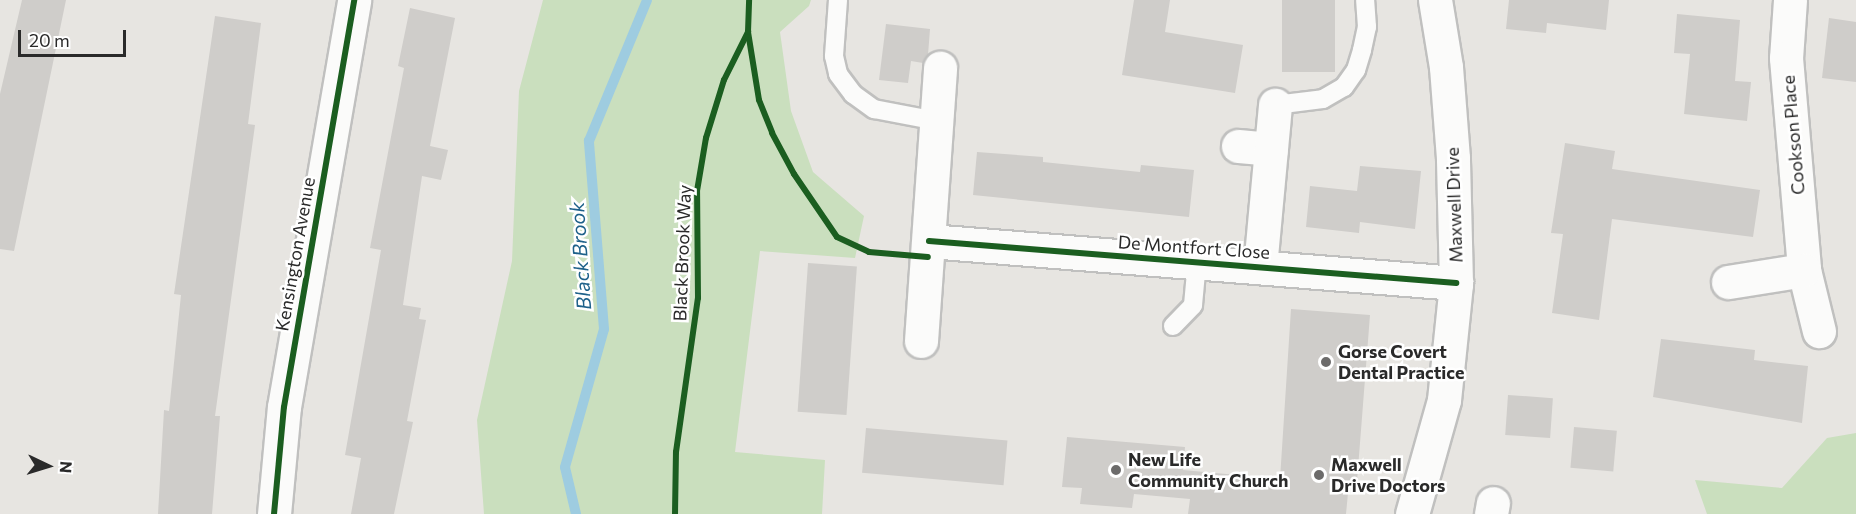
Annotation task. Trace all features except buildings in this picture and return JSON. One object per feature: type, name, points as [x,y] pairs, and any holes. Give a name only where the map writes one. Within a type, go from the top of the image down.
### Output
[{"type":"street","name":"Kensington Avenue","points":[[274,514],[284,407],[354,0]]},
{"type":"street","name":"Maxwell Drive","points":[[1412,514],[1444,400],[1456,283],[1452,146],[1435,0]]},
{"type":"street","name":"Cookson Place","points":[[1790,0],[1786,58],[1804,270],[1819,331]]},
{"type":"street","points":[[921,341],[940,68]]},
{"type":"street","name":"De Montfort Close","points":[[1254,273],[1275,105]]},
{"type":"street","points":[[1238,146],[1271,149]]},
{"type":"street","name":"De Montfort Close","points":[[929,241],[1197,262],[1254,273],[1456,283]]},
{"type":"street","points":[[1728,282],[1804,270]]},
{"type":"lane","points":[[838,0],[834,56],[838,74],[853,94],[874,109],[937,121]]},
{"type":"lane","name":"De Montfort Close","points":[[1275,105],[1323,99],[1344,87],[1356,70],[1362,50],[1367,27],[1365,0]]},
{"type":"lane","points":[[1173,326],[1193,305],[1197,262]]},
{"type":"green space","points":[[543,0],[811,0],[809,6],[780,32],[791,111],[813,172],[864,216],[855,258],[760,251],[735,452],[825,460],[822,514],[484,514],[477,420],[512,261],[519,91]]},
{"type":"green space","points":[[1856,433],[1856,514],[1707,514],[1695,480],[1782,488],[1827,438]]},
{"type":"waterway","name":"Black Brook","points":[[576,514],[565,467],[604,329],[589,141],[647,0]]},
{"type":"cycle path","points":[[274,514],[284,407],[354,0]]},
{"type":"cycle path","name":"Black Brook Way","points":[[675,514],[676,452],[698,298],[697,191],[706,138],[724,80],[748,32],[749,0]]},
{"type":"cycle path","points":[[748,32],[759,100],[772,133],[794,174],[837,237],[869,252],[928,257]]},
{"type":"cycle path","points":[[929,241],[1456,283]]},
{"type":"place","name":"Gorse Covert Dental Practice","points":[[1326,362]]},
{"type":"place","name":"New Life Community Church","points":[[1116,470]]},
{"type":"place","name":"Maxwell Drive Doctors","points":[[1319,475]]}]
